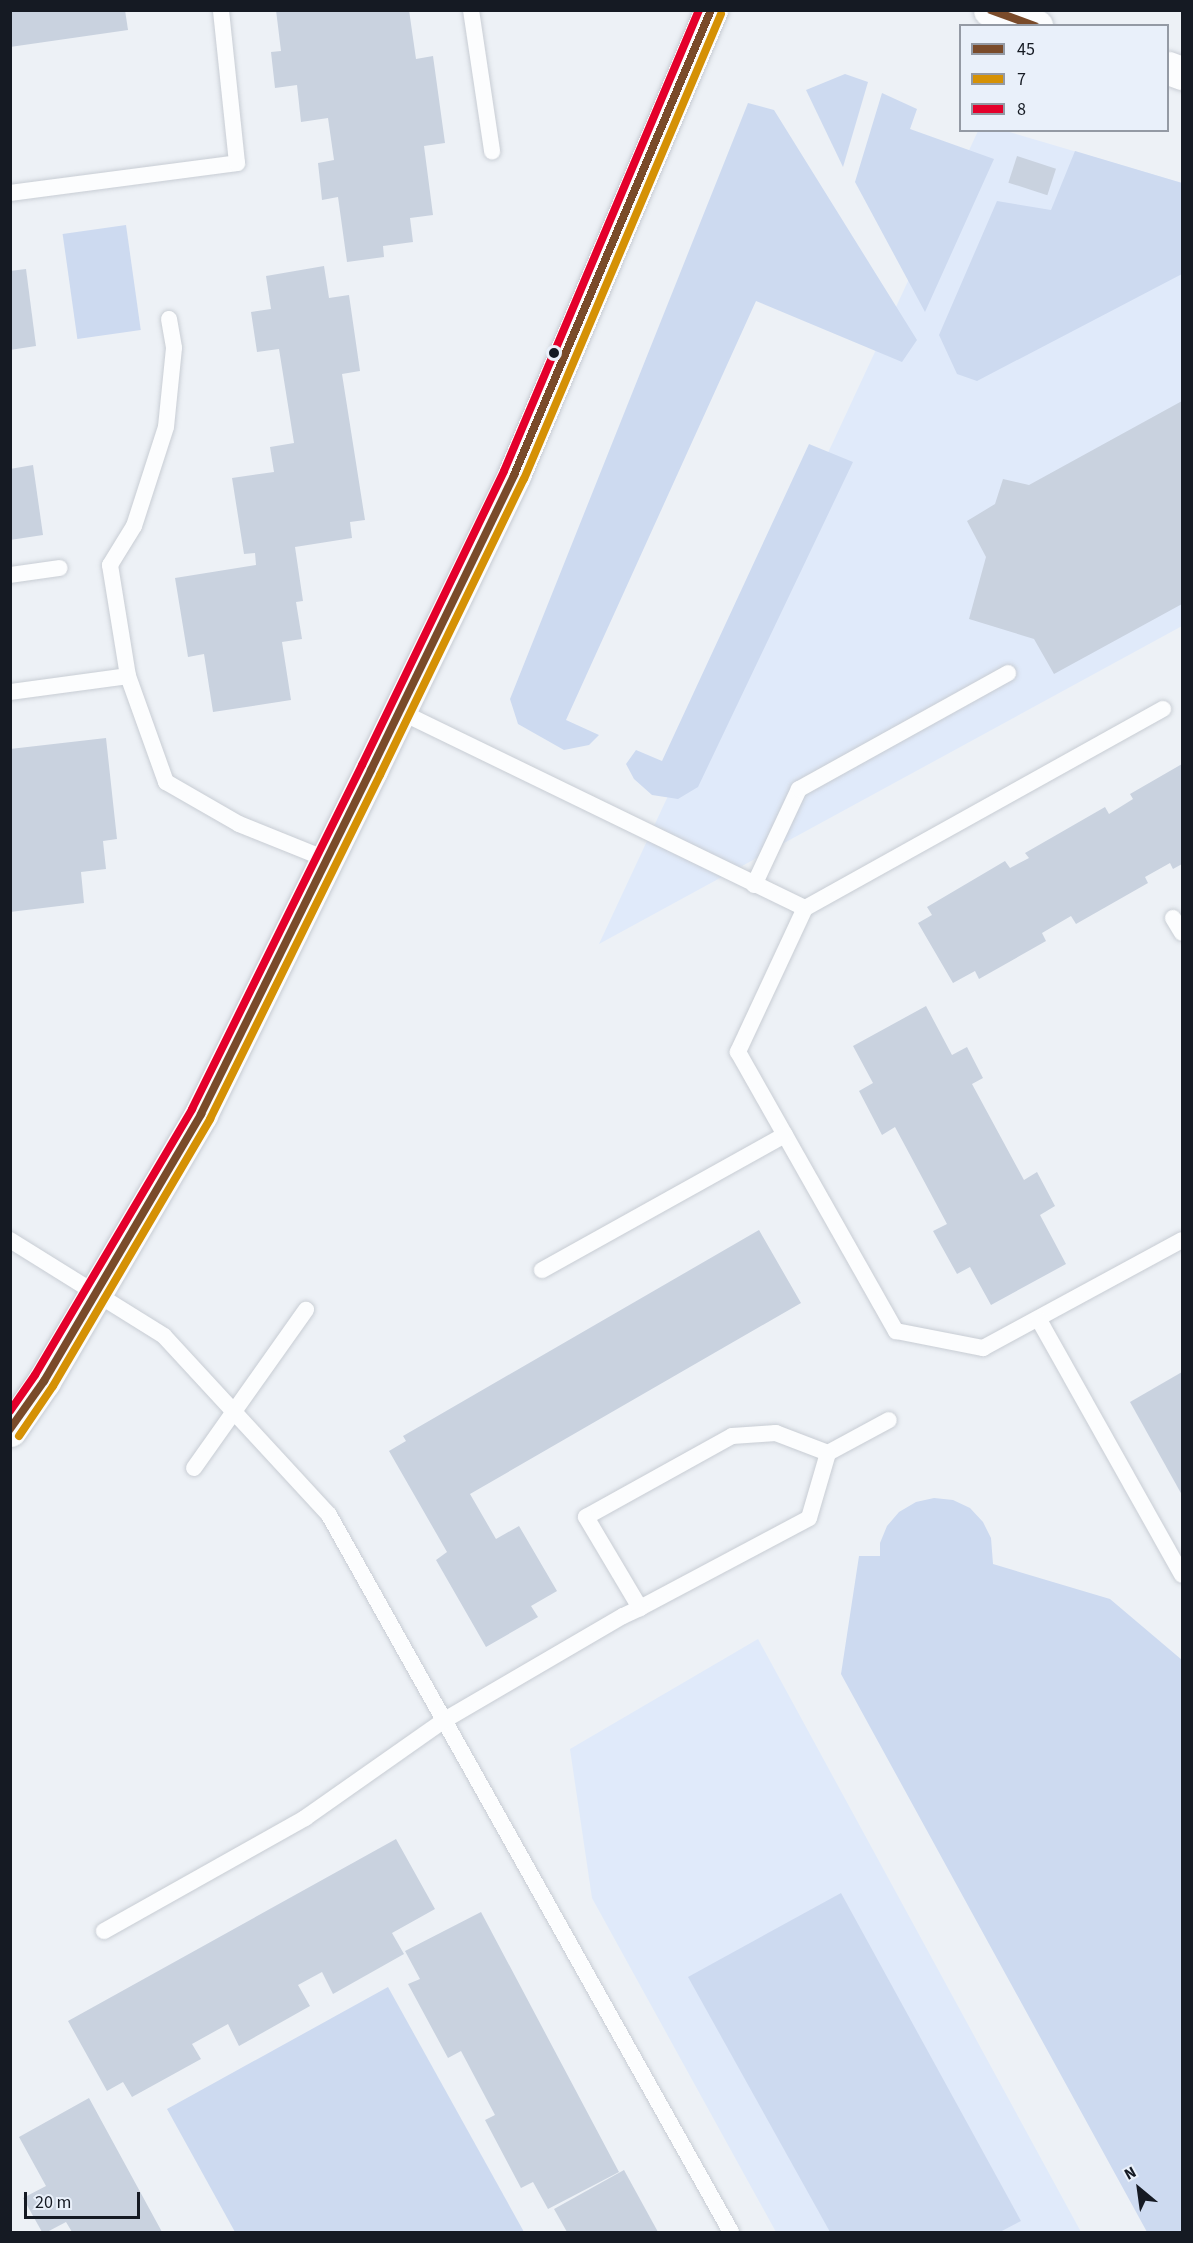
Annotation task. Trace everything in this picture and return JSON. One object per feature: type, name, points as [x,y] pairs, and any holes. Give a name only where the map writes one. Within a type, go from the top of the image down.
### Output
[{"type":"main road","points":[[10,1430],[44,1381],[201,1114],[514,475],[711,10]]},
{"type":"main road","points":[[990,10],[1030,24]]},
{"type":"lane","points":[[10,193],[237,163],[221,10]]},
{"type":"lane","points":[[471,10],[492,151]]},
{"type":"lane","points":[[169,319],[174,348],[166,427],[134,526],[110,565],[128,676],[166,782],[239,824],[326,859]]},
{"type":"lane","points":[[10,575],[60,568]]},
{"type":"lane","points":[[754,885],[799,789],[1008,673]]},
{"type":"lane","points":[[10,692],[128,676]]},
{"type":"lane","points":[[1163,709],[805,908],[738,1052],[896,1331],[983,1348],[1039,1320],[1182,1240]]},
{"type":"lane","points":[[399,711],[805,908]]},
{"type":"lane","points":[[1173,918],[1182,933]]},
{"type":"lane","points":[[542,1270],[785,1135]]},
{"type":"lane","points":[[10,1240],[164,1336],[329,1515],[731,2232]]},
{"type":"lane","points":[[194,1468],[306,1310]]},
{"type":"lane","points":[[1039,1320],[1182,1575]]},
{"type":"lane","points":[[104,1931],[305,1818],[443,1721],[640,1608],[809,1518],[828,1453],[889,1420]]},
{"type":"lane","points":[[640,1608],[586,1517],[732,1436],[776,1432],[828,1453]]},
{"type":"shaded area","points":[[845,74],[868,82],[843,167],[806,90]]},
{"type":"shaded area","points":[[882,93],[917,109],[910,129],[994,159],[925,312],[855,182]]},
{"type":"shaded area","points":[[748,103],[774,110],[917,340],[902,362],[756,301],[566,720],[599,735],[589,745],[564,750],[518,724],[510,699]]},
{"type":"shaded area","points":[[978,132],[1009,132],[1182,183],[1182,626],[599,944]]},
{"type":"shaded area","points":[[1075,151],[1182,183],[1182,274],[977,381],[957,374],[939,335],[997,201],[1051,210]]},
{"type":"shaded area","points":[[126,225],[141,330],[77,339],[63,234]]},
{"type":"shaded area","points":[[809,444],[853,462],[698,787],[678,799],[652,795],[634,779],[626,764],[636,750],[662,761]]},
{"type":"shaded area","points":[[934,1498],[953,1500],[970,1508],[983,1522],[991,1538],[993,1564],[1110,1599],[1182,1660],[1182,2232],[1147,2232],[841,1674],[859,1556],[880,1556],[880,1543],[887,1526],[899,1512],[916,1502]]},
{"type":"shaded area","points":[[758,1639],[1081,2232],[776,2232],[592,1898],[570,1749]]},
{"type":"shaded area","points":[[841,1893],[1021,2221],[1000,2232],[830,2232],[688,1977]]},
{"type":"shaded area","points":[[388,1987],[524,2232],[235,2232],[167,2109]]},
{"type":"building","points":[[10,10],[125,10],[128,30],[10,47]]},
{"type":"building","points":[[276,10],[409,10],[416,59],[433,56],[445,143],[424,146],[433,215],[410,218],[413,242],[383,246],[384,257],[347,262],[338,197],[322,200],[318,163],[334,160],[328,118],[301,122],[297,85],[275,88],[271,52],[281,51]]},
{"type":"building","points":[[1017,156],[1056,169],[1047,195],[1008,183]]},
{"type":"building","points":[[324,266],[329,298],[349,295],[360,371],[342,374],[365,520],[350,522],[352,538],[295,547],[303,601],[296,602],[302,639],[282,642],[291,700],[213,712],[204,654],[188,657],[175,578],[256,565],[255,553],[244,554],[232,478],[274,472],[270,447],[294,443],[279,349],[257,352],[251,312],[271,309],[266,276]]},
{"type":"building","points":[[26,269],[36,346],[10,350],[10,271]]},
{"type":"building","points":[[1182,401],[1182,604],[1054,674],[1034,639],[969,619],[986,557],[967,521],[995,504],[1003,479],[1029,485]]},
{"type":"building","points":[[33,465],[43,535],[10,540],[10,469]]},
{"type":"building","points":[[106,738],[117,839],[103,841],[106,869],[81,872],[84,903],[10,912],[10,749]]},
{"type":"building","points":[[1182,764],[1182,864],[1173,869],[1170,863],[1145,877],[1148,883],[1076,924],[1071,916],[1042,933],[1046,941],[979,979],[975,971],[953,983],[918,923],[932,915],[927,907],[1005,861],[1010,868],[1029,858],[1025,853],[1105,807],[1109,814],[1133,799],[1130,794]]},
{"type":"building","points":[[926,1006],[952,1055],[967,1047],[983,1078],[972,1084],[1024,1180],[1037,1172],[1055,1206],[1040,1215],[1066,1264],[991,1305],[970,1267],[957,1274],[933,1231],[947,1224],[895,1127],[882,1135],[859,1091],[873,1083],[853,1046]]},
{"type":"building","points":[[759,1230],[801,1303],[470,1494],[496,1539],[519,1526],[557,1591],[531,1606],[538,1617],[486,1647],[436,1560],[447,1552],[389,1451],[406,1441],[403,1436]]},
{"type":"building","points":[[1182,1372],[1182,1495],[1130,1402]]},
{"type":"building","points":[[396,1839],[435,1909],[392,1933],[404,1954],[333,1994],[322,1972],[298,1985],[310,2006],[239,2046],[228,2024],[192,2044],[201,2059],[132,2097],[123,2082],[107,2091],[68,2021]]},
{"type":"building","points":[[481,1912],[619,2172],[548,2209],[533,2182],[521,2188],[485,2120],[495,2115],[461,2051],[448,2058],[408,1984],[420,1979],[405,1951]]},
{"type":"building","points":[[89,2098],[162,2232],[72,2232],[66,2222],[47,2232],[42,2232],[23,2198],[46,2186],[19,2137]]},
{"type":"building","points":[[624,2170],[658,2232],[567,2232],[554,2209]]},
{"type":"transit line","name":"8","points":[[10,1411],[35,1375],[192,1109],[362,765],[504,471],[699,10]]},
{"type":"transit line","name":"45","points":[[10,1429],[44,1381],[201,1114],[371,770],[514,475],[711,10]]},
{"type":"transit line","name":"45","points":[[991,10],[1030,24]]},
{"type":"transit line","name":"7","points":[[19,1436],[53,1386],[210,1119],[380,775],[524,479],[721,14]]}]
